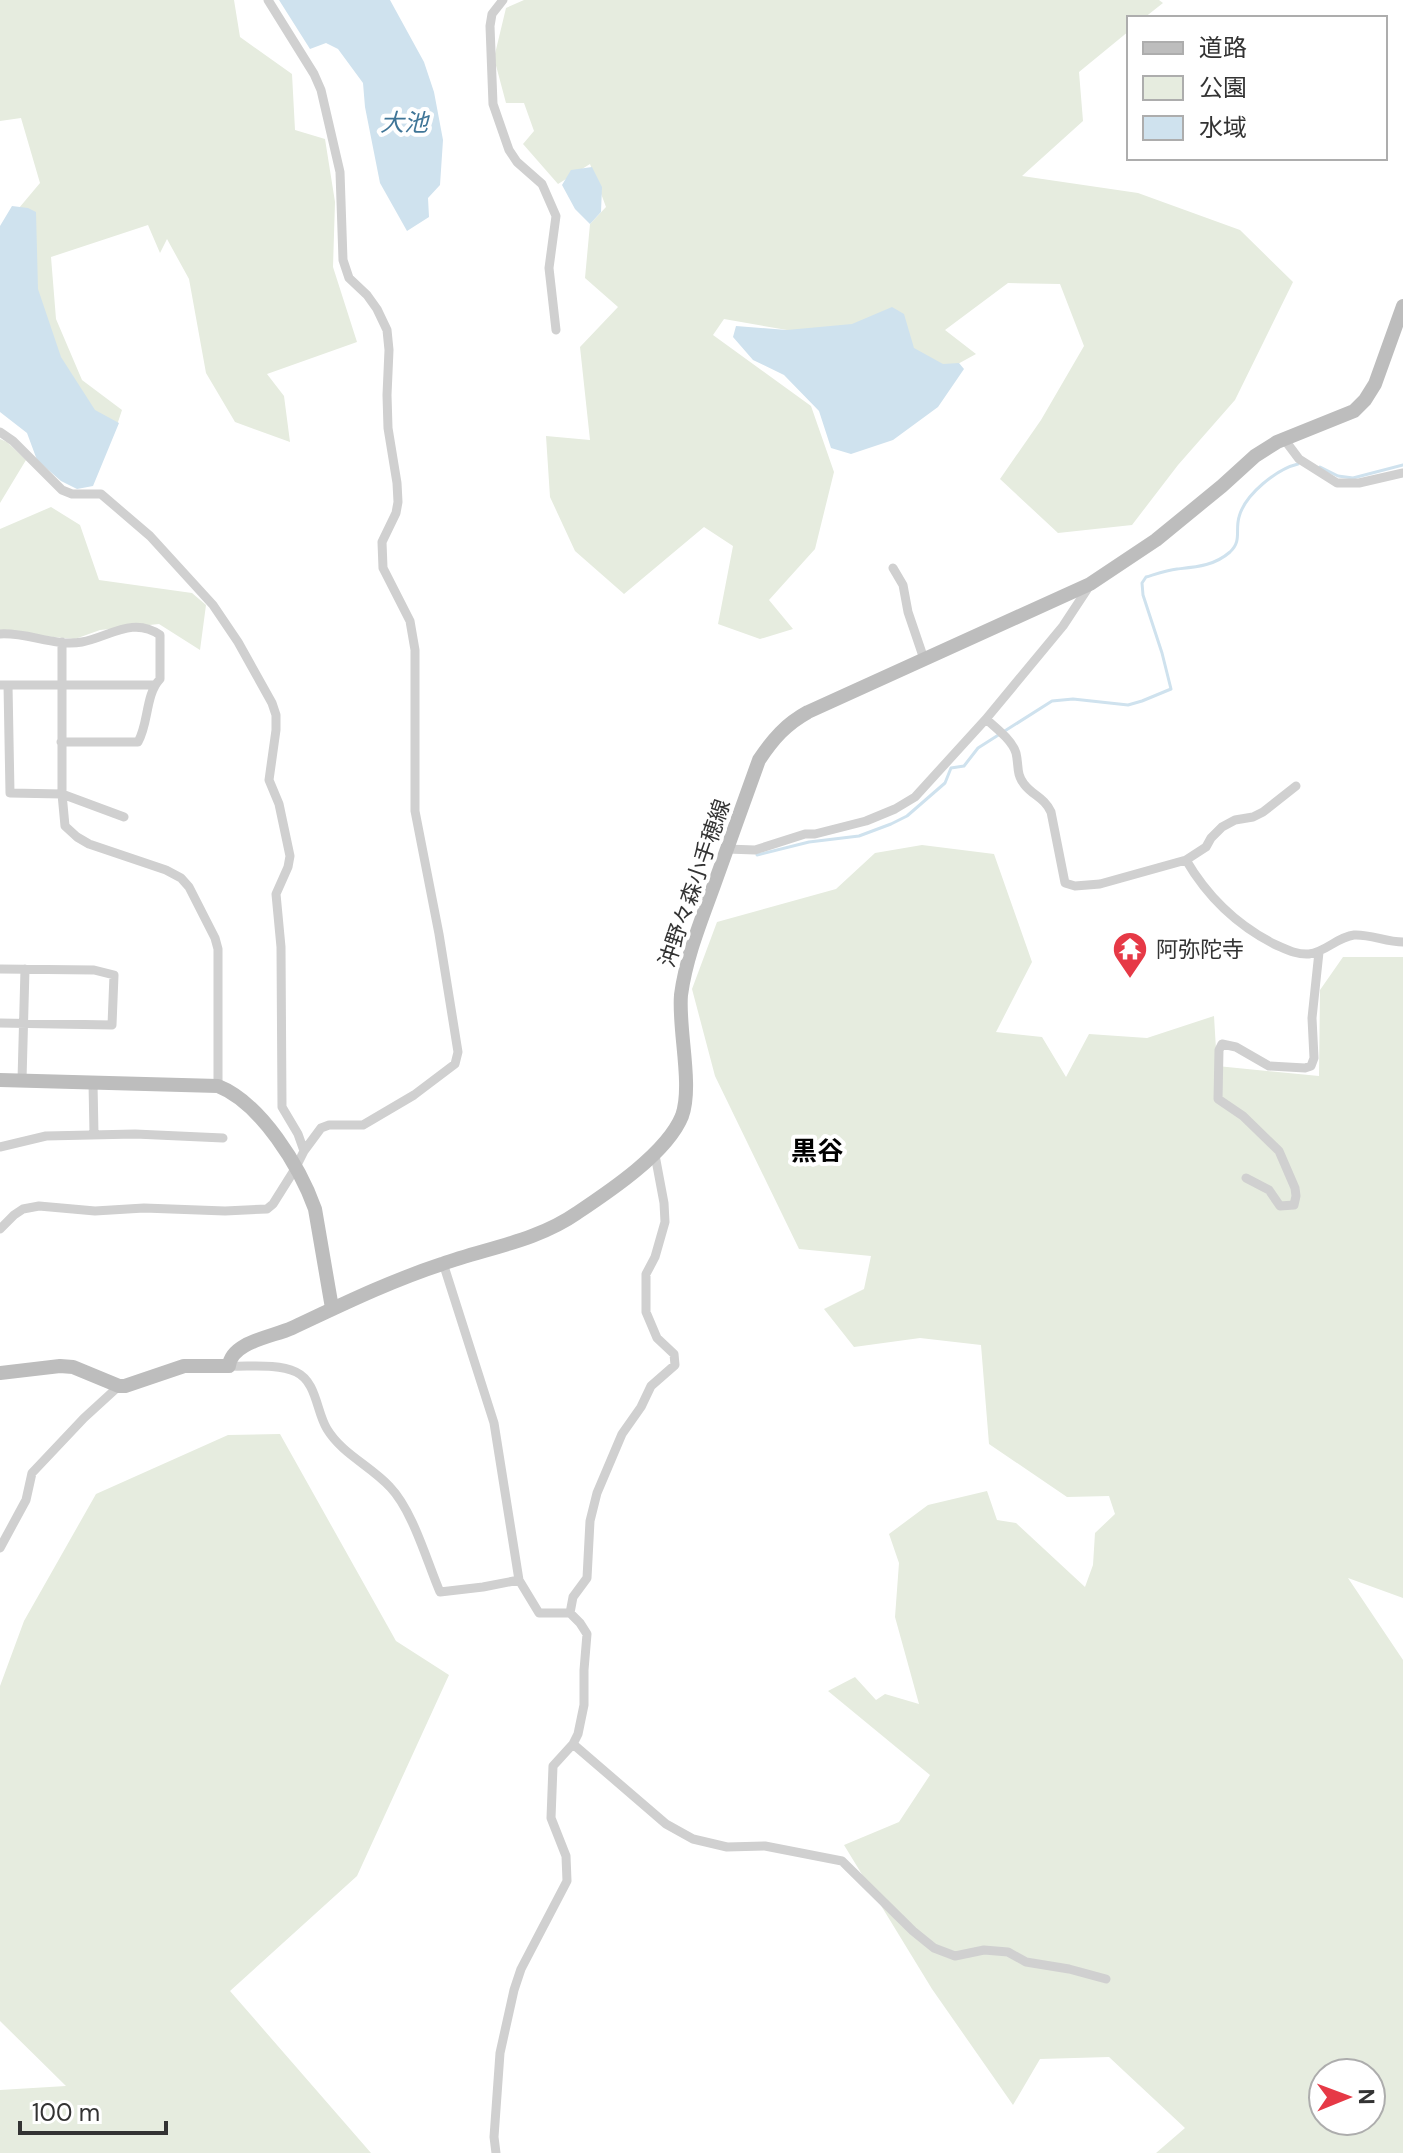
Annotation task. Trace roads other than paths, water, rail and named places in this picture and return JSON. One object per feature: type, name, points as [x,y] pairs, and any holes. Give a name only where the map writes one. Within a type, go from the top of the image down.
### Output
[{"type":"main road","name":"沖野々森小手穂線","points":[[229,1366],[230,1357],[235,1351],[332,1308],[443,1263],[532,1237],[557,1226],[655,1155],[683,1114],[681,997],[694,939],[759,760],[773,739],[791,721],[808,712],[1090,584],[1156,540],[1255,456],[1284,439],[1354,411],[1365,400],[1380,370],[1403,306]]},
{"type":"main road","points":[[0,1080],[218,1086],[240,1099],[275,1134],[311,1196],[332,1308]]},
{"type":"main road","points":[[0,1373],[73,1367],[119,1386],[184,1366],[229,1366]]},
{"type":"street","points":[[0,1229],[23,1209],[39,1206],[95,1211],[144,1208],[267,1209],[304,1151],[325,1125],[363,1125],[390,1110],[455,1064],[458,1052],[416,819],[415,650],[410,621],[383,568],[382,542],[398,502],[388,428],[387,330],[367,295],[349,278],[343,260],[340,172],[321,90],[268,0]]},
{"type":"street","points":[[503,0],[492,14],[490,26],[493,104],[509,150],[517,162],[542,184],[556,216],[549,268],[556,330]]},
{"type":"street","points":[[0,432],[62,490],[72,494],[101,494],[150,536],[213,605],[245,653],[272,703],[276,730],[269,780],[279,804],[290,856],[276,894],[281,947],[282,1107],[304,1151]]},
{"type":"street","points":[[1284,439],[1299,459],[1337,483],[1359,483],[1403,473]]},
{"type":"street","points":[[893,568],[903,585],[908,612],[924,659]]},
{"type":"street","points":[[727,849],[755,850],[805,834],[866,821],[915,797],[986,719],[1063,626],[1090,584]]},
{"type":"street","points":[[0,634],[79,642],[136,627],[153,630],[160,635],[160,679],[154,685],[138,742],[61,742]]},
{"type":"street","points":[[62,642],[61,742],[65,826],[89,844],[166,870],[181,878],[189,887],[218,949],[218,1086]]},
{"type":"street","points":[[124,817],[62,794],[10,793],[4,685],[154,685]]},
{"type":"street","points":[[986,719],[1016,751],[1018,773],[1026,787],[1046,802],[1051,812],[1065,883],[1075,886],[1100,884],[1186,860],[1206,847],[1222,827],[1263,812],[1296,786]]},
{"type":"street","points":[[1186,860],[1199,882],[1229,914],[1259,936],[1295,954],[1319,952],[1340,938],[1357,935],[1403,942]]},
{"type":"street","points":[[1246,1178],[1269,1190],[1280,1206],[1294,1205],[1295,1188],[1279,1151],[1243,1116],[1218,1099],[1219,1050],[1222,1044],[1236,1047],[1269,1066],[1311,1066],[1314,1058],[1312,1018],[1319,952]]},
{"type":"street","points":[[0,969],[94,970],[114,975],[112,1025],[0,1023]]},
{"type":"street","points":[[22,1080],[25,969]]},
{"type":"street","points":[[93,1083],[94,1134]]},
{"type":"street","points":[[0,1147],[46,1136],[94,1134],[223,1138]]},
{"type":"street","points":[[570,1613],[573,1597],[587,1578],[590,1521],[597,1493],[622,1434],[651,1386],[675,1365],[674,1354],[657,1338],[646,1312],[646,1274],[655,1257],[665,1222],[655,1155]]},
{"type":"street","points":[[443,1263],[494,1423],[519,1580],[539,1613],[570,1613],[587,1634],[584,1705],[578,1734],[553,1766],[551,1818],[566,1856],[567,1881],[521,1969],[514,1990],[500,2053],[494,2137],[496,2153]]},
{"type":"street","points":[[229,1366],[278,1367],[296,1372],[309,1382],[326,1428],[337,1444],[391,1487],[403,1506],[440,1592],[519,1580]]},
{"type":"street","points":[[0,1548],[26,1500],[32,1473],[119,1386]]},
{"type":"street","points":[[573,1744],[666,1824],[693,1839],[727,1847],[765,1846],[842,1861],[934,1948],[955,1956],[984,1950],[1008,1952],[1026,1962],[1106,1979]]},
{"type":"water","name":"大池","points":[[279,0],[390,0],[424,62],[434,92],[443,140],[440,185],[428,198],[429,217],[407,231],[380,183],[363,83],[338,49],[326,43],[310,49]]},
{"type":"water","points":[[592,167],[602,187],[601,212],[590,224],[575,209],[562,185],[571,170]]},
{"type":"water","points":[[12,206],[36,212],[38,289],[61,357],[95,410],[119,423],[93,486],[77,489],[61,481],[37,460],[27,433],[0,412],[0,226]]},
{"type":"water","points":[[892,307],[904,314],[914,348],[943,364],[959,363],[964,369],[938,407],[893,440],[851,454],[831,448],[819,411],[784,375],[753,360],[733,337],[736,326],[787,330],[852,324]]},
{"type":"waterway","points":[[757,855],[809,842],[859,836],[907,816],[945,783],[951,768],[964,766],[978,748],[1052,701],[1073,699],[1128,705],[1171,689],[1142,583],[1146,577],[1205,565],[1224,557],[1236,544],[1242,508],[1255,491],[1272,477],[1298,464]]},
{"type":"waterway","points":[[1320,467],[1338,476],[1353,478],[1403,465]]},
{"type":"place","name":"阿弥陀寺","points":[[1130,980]]},
{"type":"district","name":"黒谷","points":[[817,1151]]}]
